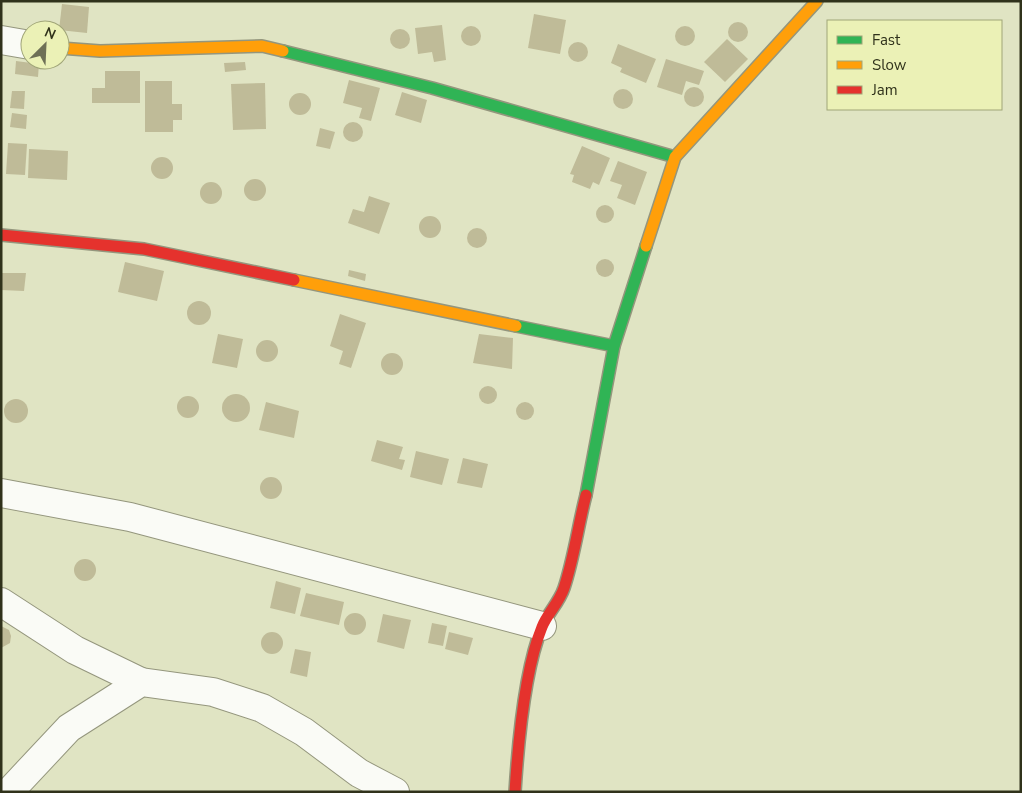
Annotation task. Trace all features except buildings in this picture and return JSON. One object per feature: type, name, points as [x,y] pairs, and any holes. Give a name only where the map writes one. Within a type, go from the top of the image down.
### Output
[{"type":"street","points":[[515,792],[518,748],[531,666],[542,626],[554,610],[564,588],[594,458],[614,346],[675,157],[817,1]]},
{"type":"street","points":[[1,40],[20,43]]},
{"type":"street","points":[[70,49],[100,51],[262,46],[432,88],[675,157]]},
{"type":"street","points":[[1,235],[144,249],[614,346]]},
{"type":"street","points":[[1,492],[130,517],[542,626]]},
{"type":"street","points":[[1,602],[75,650],[141,682],[213,692],[262,708],[304,732],[359,773],[395,792]]},
{"type":"street","points":[[8,792],[69,728],[141,682]]},
{"type":"traffic: fast","points":[[283,51],[432,88],[675,157]]},
{"type":"traffic: fast","points":[[586,495],[614,346],[646,246]]},
{"type":"traffic: fast","points":[[516,326],[614,346]]},
{"type":"traffic: slow","points":[[646,246],[675,157],[817,1]]},
{"type":"traffic: slow","points":[[70,49],[100,51],[262,46],[283,51]]},
{"type":"traffic: slow","points":[[294,280],[516,326]]},
{"type":"traffic: jam","points":[[1,235],[144,249],[294,280]]},
{"type":"traffic: jam","points":[[515,792],[520,730],[531,665],[542,627],[564,588],[571,565],[586,495]]}]
